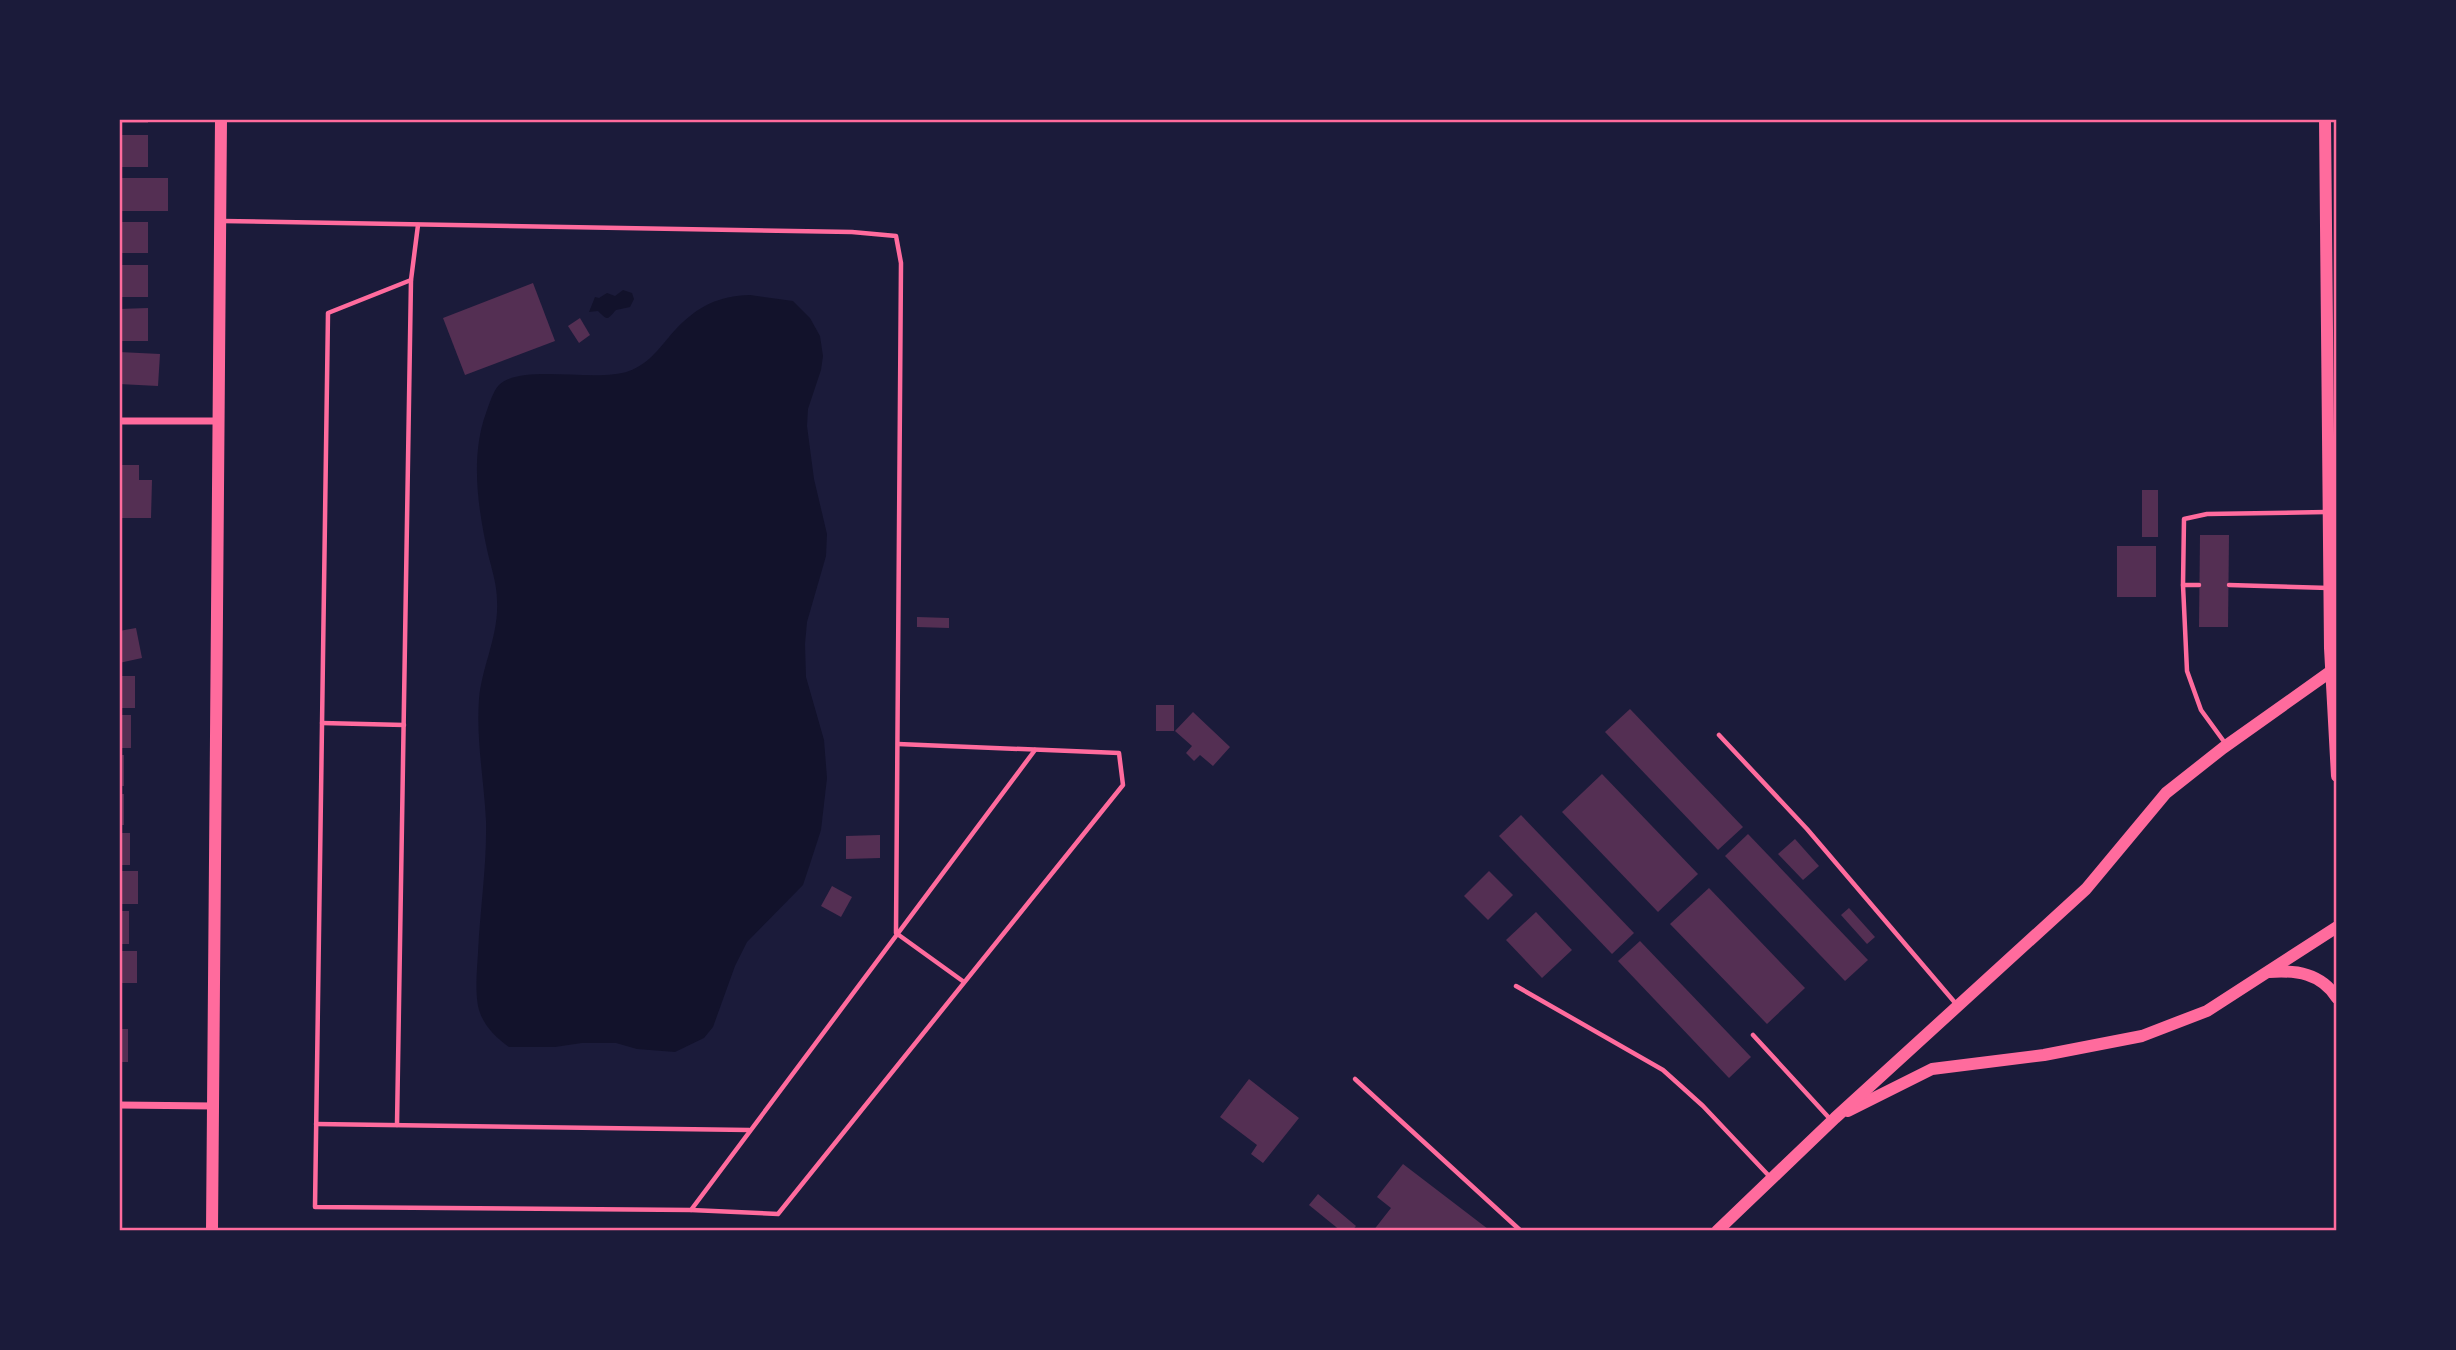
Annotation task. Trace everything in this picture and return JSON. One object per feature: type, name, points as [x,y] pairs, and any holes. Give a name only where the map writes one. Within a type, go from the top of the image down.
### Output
[{"type":"main road","points":[[212,1231],[221,119]]},
{"type":"main road","points":[[2325,119],[2330,512],[2334,573],[2331,589],[2330,648],[2335,669],[2337,776]]},
{"type":"main road","points":[[1717,1231],[1833,1119],[2086,889],[2166,793],[2227,745],[2335,669]]},
{"type":"main road","points":[[1833,1119],[1932,1069],[2044,1055],[2142,1036],[2207,1011],[2337,927]]},
{"type":"main road","points":[[2268,972],[2295,970],[2315,977],[2332,990],[2337,998]]},
{"type":"street","points":[[119,421],[220,421]]},
{"type":"street","points":[[119,1105],[214,1106]]},
{"type":"lane","points":[[221,221],[852,232],[896,236],[901,263],[897,933]]},
{"type":"lane","points":[[397,1125],[411,280],[418,225]]},
{"type":"lane","points":[[411,280],[328,313],[315,1207],[691,1210],[778,1214],[1123,785],[1119,753],[898,744]]},
{"type":"lane","points":[[2227,745],[2201,709],[2187,671],[2183,585],[2185,519],[2207,514],[2330,512]]},
{"type":"lane","points":[[2183,585],[2199,584]]},
{"type":"lane","points":[[2229,585],[2331,589]]},
{"type":"lane","points":[[322,723],[404,725]]},
{"type":"lane","points":[[1719,735],[1808,830],[1957,1006]]},
{"type":"lane","points":[[691,1210],[1035,750]]},
{"type":"lane","points":[[897,933],[964,982]]},
{"type":"lane","points":[[1516,986],[1663,1070],[1703,1106],[1771,1178]]},
{"type":"lane","points":[[1753,1035],[1833,1119]]},
{"type":"lane","points":[[1355,1079],[1521,1231]]},
{"type":"lane","points":[[316,1124],[750,1130]]},
{"type":"shaded area","points":[[623,290],[632,293],[634,299],[630,307],[616,310],[607,318],[598,311],[589,312],[595,297],[599,298],[607,293],[615,296]]},
{"type":"shaded area","points":[[750,295],[793,301],[810,318],[820,336],[823,356],[808,409],[807,426],[814,479],[827,534],[826,556],[807,622],[805,644],[806,677],[824,740],[827,778],[821,830],[803,885],[747,942],[735,966],[713,1027],[704,1038],[675,1052],[637,1049],[616,1043],[509,1047],[486,1024],[478,1006],[477,993],[486,838],[479,699],[497,614],[496,589],[481,519],[477,483],[478,447],[486,413],[499,385],[510,379],[524,375],[598,375],[629,371],[650,358],[684,321],[701,308],[718,300]]},
{"type":"building","points":[[119,119],[148,119],[148,123],[119,123]]},
{"type":"building","points":[[119,135],[148,135],[148,167],[119,167]]},
{"type":"building","points":[[119,178],[168,178],[168,211],[119,211]]},
{"type":"building","points":[[119,222],[148,222],[148,253],[119,253]]},
{"type":"building","points":[[119,265],[148,265],[148,297],[119,297]]},
{"type":"building","points":[[533,283],[555,341],[465,375],[443,318]]},
{"type":"building","points":[[148,308],[148,341],[119,341],[119,309]]},
{"type":"building","points":[[580,318],[590,335],[579,343],[568,326]]},
{"type":"building","points":[[119,352],[160,354],[158,386],[119,384]]},
{"type":"building","points":[[120,465],[139,465],[139,480],[152,480],[151,518],[119,518]]},
{"type":"building","points":[[2142,490],[2158,490],[2158,537],[2142,537]]},
{"type":"building","points":[[2200,535],[2229,535],[2228,627],[2199,627]]},
{"type":"building","points":[[2117,546],[2156,546],[2156,597],[2117,597]]},
{"type":"building","points":[[917,617],[949,618],[949,628],[917,627]]},
{"type":"building","points":[[136,628],[142,658],[119,663],[119,631]]},
{"type":"building","points":[[119,676],[135,676],[135,708],[119,708]]},
{"type":"building","points":[[1156,705],[1174,705],[1174,731],[1156,731]]},
{"type":"building","points":[[1630,709],[1743,827],[1718,850],[1605,732]]},
{"type":"building","points":[[1193,712],[1230,747],[1213,766],[1200,755],[1194,761],[1186,753],[1192,746],[1175,731]]},
{"type":"building","points":[[119,715],[131,715],[131,748],[119,748]]},
{"type":"building","points":[[119,755],[124,755],[124,786],[119,786]]},
{"type":"building","points":[[1602,774],[1698,874],[1658,912],[1562,812]]},
{"type":"building","points":[[119,794],[124,794],[124,825],[119,825]]},
{"type":"building","points":[[1521,815],[1634,933],[1612,954],[1499,836]]},
{"type":"building","points":[[119,833],[130,833],[130,865],[119,865]]},
{"type":"building","points":[[1748,834],[1868,960],[1845,981],[1725,856]]},
{"type":"building","points":[[880,835],[880,858],[846,859],[846,836]]},
{"type":"building","points":[[1795,839],[1819,866],[1803,880],[1778,854]]},
{"type":"building","points":[[119,871],[138,871],[138,904],[119,904]]},
{"type":"building","points":[[1489,871],[1513,895],[1488,920],[1464,896]]},
{"type":"building","points":[[832,886],[852,897],[841,917],[821,906]]},
{"type":"building","points":[[1709,888],[1805,988],[1767,1024],[1670,924]]},
{"type":"building","points":[[1849,908],[1875,937],[1867,944],[1841,915]]},
{"type":"building","points":[[119,911],[129,911],[129,944],[119,944]]},
{"type":"building","points":[[1536,912],[1572,950],[1542,978],[1506,940]]},
{"type":"building","points":[[1640,941],[1751,1057],[1729,1078],[1618,961]]},
{"type":"building","points":[[119,951],[137,951],[137,983],[119,983]]},
{"type":"building","points":[[119,991],[122,991],[122,1022],[119,1022]]},
{"type":"building","points":[[119,1029],[128,1029],[128,1062],[119,1062]]},
{"type":"building","points":[[1249,1079],[1299,1118],[1263,1163],[1251,1154],[1257,1145],[1220,1117]]},
{"type":"building","points":[[1403,1164],[1488,1229],[1373,1231],[1391,1208],[1377,1197]]},
{"type":"building","points":[[1318,1194],[1356,1226],[1352,1231],[1341,1231],[1309,1205]]}]
